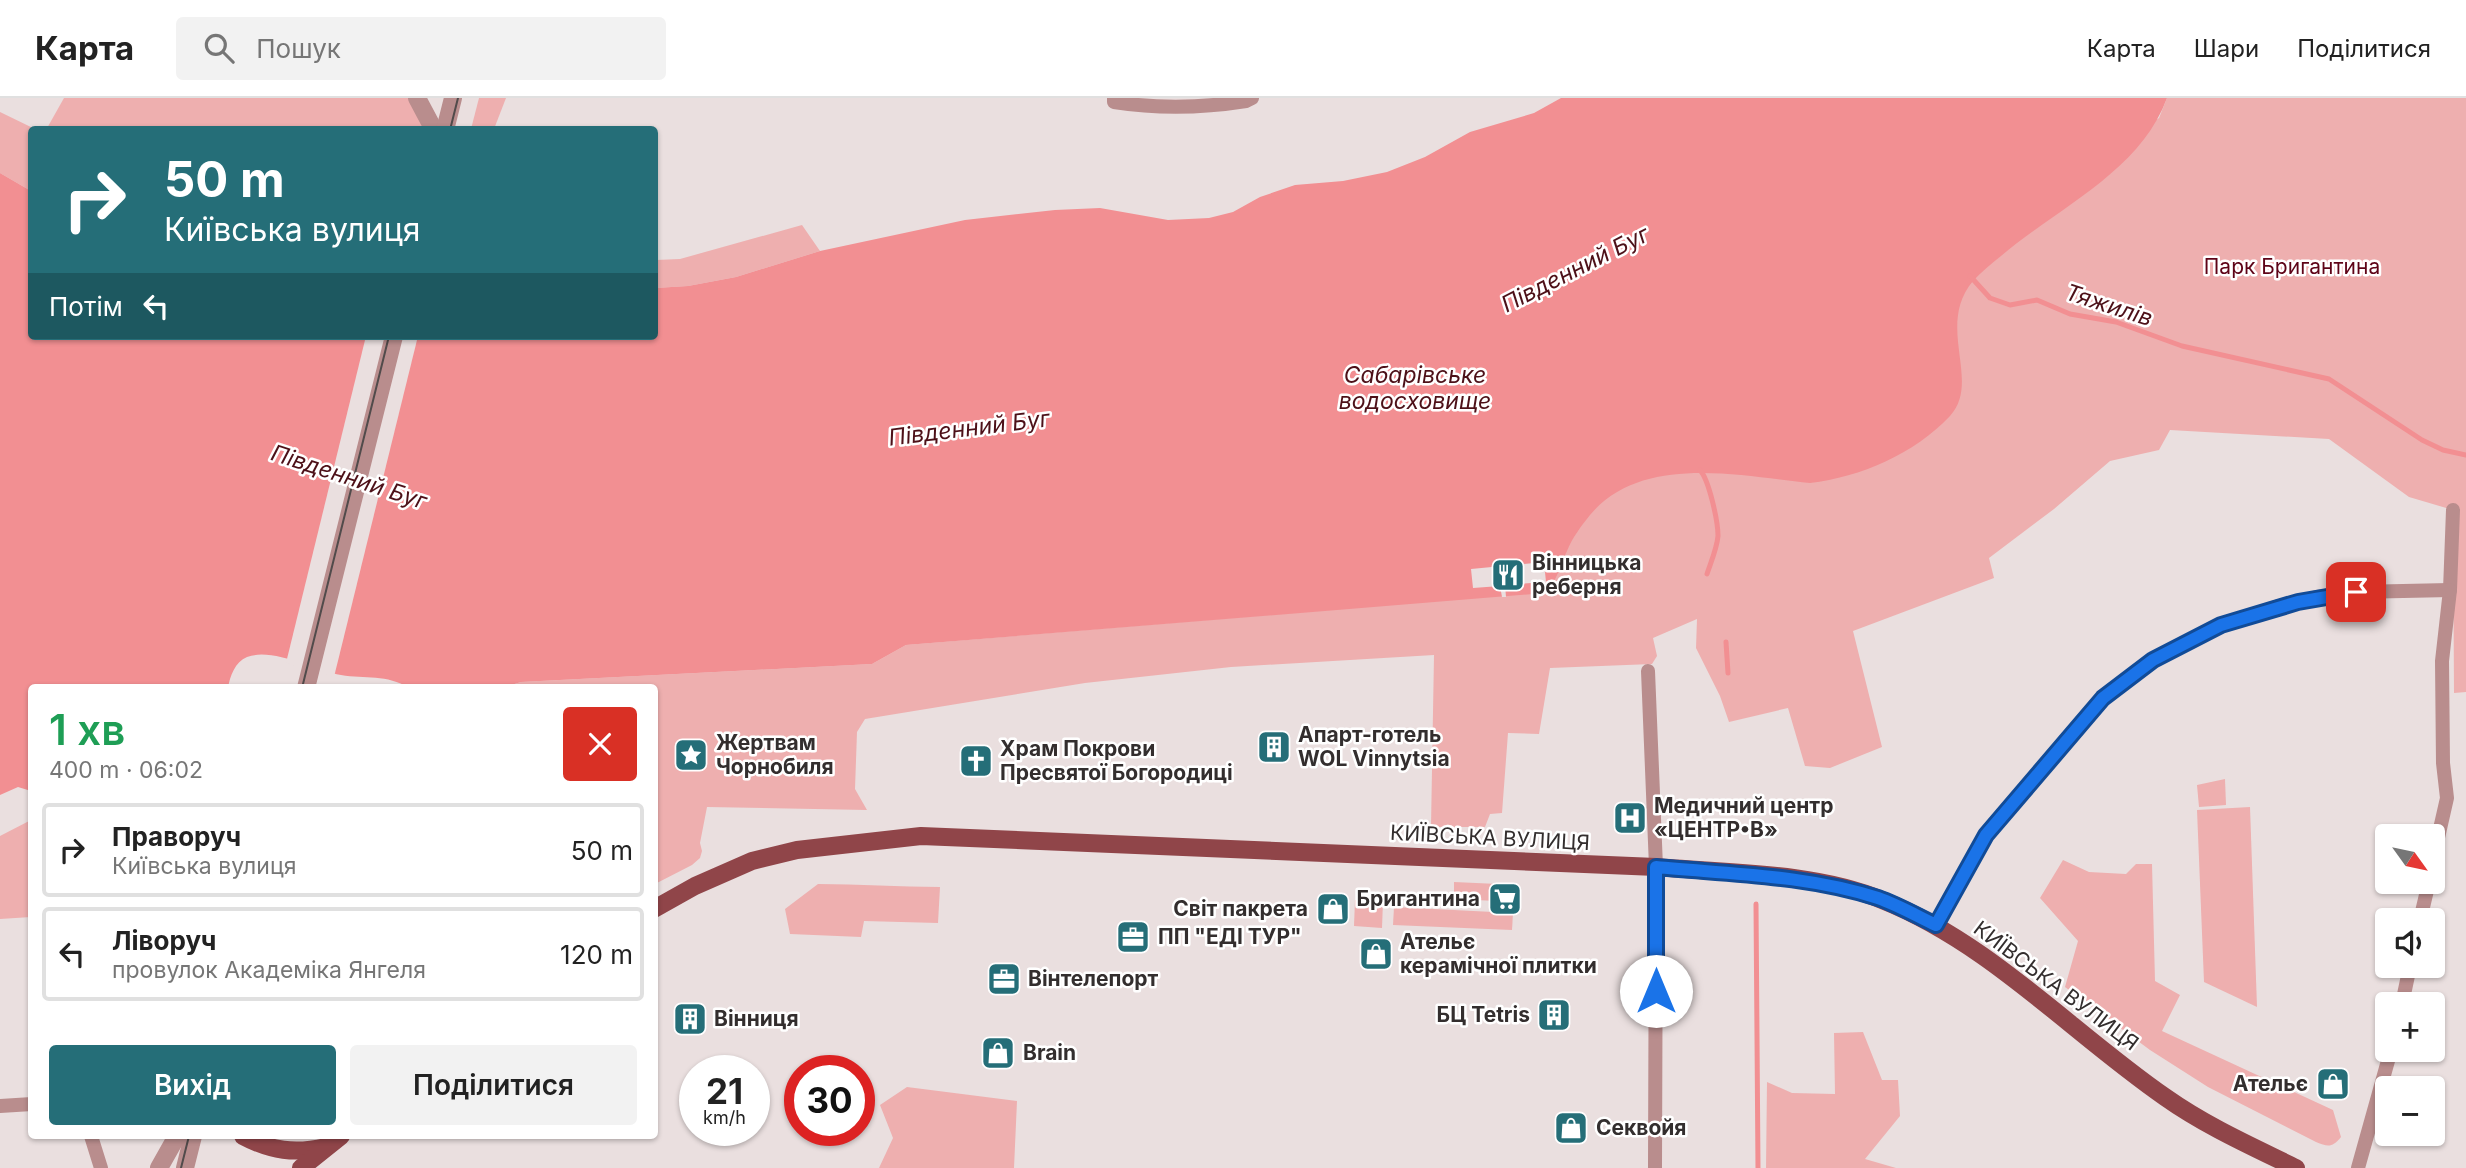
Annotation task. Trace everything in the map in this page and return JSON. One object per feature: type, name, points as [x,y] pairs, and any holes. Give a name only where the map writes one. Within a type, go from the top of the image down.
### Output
[{"type":"main road","name":"КИЇВСЬКА ВУЛИЦЯ","points":[[658,907],[695,886],[752,861],[797,850],[921,836],[1656,867],[1826,884],[1880,899],[1936,925],[1978,952],[2165,1097],[2220,1131],[2296,1168]]},
{"type":"main road","points":[[249,1139],[285,1152],[305,1152],[326,1147]]},
{"type":"main road","points":[[301,1168],[337,1139]]},
{"type":"street","points":[[417,98],[433,126]]},
{"type":"street","points":[[446,126],[453,98]]},
{"type":"street","points":[[1114,98],[1114,102],[1145,106],[1203,108],[1252,98]]},
{"type":"street","points":[[307,684],[393,340]]},
{"type":"street","points":[[2441,824],[2447,798],[2442,661],[2450,590],[2452,510]]},
{"type":"street","points":[[1936,925],[1986,835],[2103,698],[2153,660],[2221,625],[2304,600],[2356,592],[2450,590]]},
{"type":"street","points":[[1648,671],[1656,867],[1655,1168]]},
{"type":"street","points":[[2358,1168],[2388,1062]]},
{"type":"street","points":[[0,1106],[28,1104]]},
{"type":"street","points":[[91,1139],[101,1168]]},
{"type":"street","points":[[159,1168],[175,1139]]},
{"type":"street","points":[[185,1168],[192,1139]]},
{"type":"green space","points":[[64,98],[413,98],[424,126],[48,126]]},
{"type":"green space","points":[[479,98],[506,98],[495,126],[472,126]]},
{"type":"green space","name":"Парк Бригантина","points":[[2167,98],[2466,98],[2466,692],[2454,693],[2453,510],[2409,497],[2329,439],[2170,430],[2159,450],[2110,461],[2054,509],[1989,558],[1994,578],[1853,631],[1882,747],[1830,768],[1805,766],[1788,708],[1729,722],[1720,696],[1696,648],[1697,619],[1653,638],[1657,656],[1652,664],[1550,668],[1539,734],[1508,733],[1502,813],[1490,814],[1485,827],[1431,827],[1434,655],[1231,667],[1085,683],[865,719],[857,732],[855,789],[867,810],[707,807],[700,858],[658,882],[658,684],[515,684],[872,664],[906,645],[1555,591],[1534,539],[1940,275],[2159,118]]},
{"type":"green space","points":[[0,112],[29,126],[28,189],[0,173]]},
{"type":"green space","points":[[802,225],[820,251],[736,277],[688,286],[658,288],[658,260],[680,259]]},
{"type":"green space","points":[[2225,779],[2226,805],[2199,807],[2197,785]]},
{"type":"green space","points":[[2250,807],[2257,1007],[2204,982],[2197,810]]},
{"type":"green space","points":[[28,822],[28,917],[0,919],[0,836]]},
{"type":"green space","points":[[2063,860],[2089,872],[2126,874],[2136,864],[2152,864],[2155,981],[2180,995],[2162,1031],[2333,1110],[2341,1137],[2338,1141],[2330,1146],[2316,1142],[2208,1087],[2150,1050],[2065,987],[2078,941],[2040,898]]},
{"type":"green space","points":[[1454,882],[1498,884],[1497,901],[1454,899]]},
{"type":"green space","points":[[818,884],[940,887],[938,923],[864,921],[861,937],[790,934],[785,909]]},
{"type":"green space","points":[[1355,900],[1383,901],[1382,928],[1354,926]]},
{"type":"green space","points":[[1394,907],[1513,913],[1512,930],[1393,925]]},
{"type":"green space","points":[[1863,1032],[1882,1080],[1898,1080],[1900,1116],[1865,1159],[1896,1168],[1766,1168],[1767,1082],[1792,1093],[1835,1094],[1834,1033]]},
{"type":"green space","points":[[907,1087],[1017,1101],[1014,1168],[879,1168],[893,1138],[880,1105]]},
{"type":"water","name":"Сабарівське водосховище","points":[[1561,98],[2167,98],[2138,147],[2117,168],[2023,238],[1973,281],[1962,298],[1958,316],[1962,386],[1959,402],[1936,430],[1886,462],[1829,480],[1810,483],[1753,476],[1693,473],[1636,483],[1612,496],[1590,515],[1572,541],[1556,578],[1545,593],[906,645],[872,664],[515,684],[401,684],[384,679],[331,673],[281,657],[257,655],[239,662],[229,684],[28,684],[28,790],[18,787],[0,795],[0,173],[28,189],[28,340],[658,340],[658,288],[688,286],[736,277],[820,251],[965,220],[1100,208],[1168,220],[1209,218],[1233,212],[1260,197],[1295,185],[1343,181],[1387,172],[1425,157],[1470,132],[1534,113]]},
{"type":"pier","points":[[365,340],[417,340],[334,677],[286,663]]},
{"type":"pier","name":"Вінницька реберня","points":[[1544,562],[1546,582],[1505,585],[1506,597],[1502,597],[1500,586],[1473,588],[1471,569]]},
{"type":"waterway","name":"Тяжилів","points":[[1970,276],[1990,298],[2010,305],[2037,300],[2070,314],[2116,322],[2182,346],[2329,379],[2422,440],[2443,450],[2466,455]]},
{"type":"waterway","points":[[1700,470],[1710,491],[1718,529],[1707,574]]},
{"type":"waterway","points":[[1726,642],[1728,673]]},
{"type":"waterway","points":[[1756,904],[1758,1168]]},
{"type":"tram line","points":[[451,126],[458,98]]},
{"type":"tram line","points":[[303,684],[388,340]]},
{"type":"tram line","points":[[181,1168],[188,1139]]},
{"type":"place","name":"Вінницька реберня","points":[[1508,575]]},
{"type":"place","name":"Апарт-готель WOL Vinnytsia","points":[[1274,747]]},
{"type":"place","name":"Жертвам Чорнобиля","points":[[691,755]]},
{"type":"place","name":"Храм Покрови Пресвятої Богородиці","points":[[976,761]]},
{"type":"place","name":"Медичний центр «ЦЕНТР•В»","points":[[1630,818]]},
{"type":"place","name":"Бригантина","points":[[1505,899]]},
{"type":"place","name":"Світ пакрета","points":[[1333,909]]},
{"type":"place","name":"ПП \"ЕДІ ТУР\"","points":[[1133,937]]},
{"type":"place","name":"Ательє керамічної плитки","points":[[1376,954]]},
{"type":"place","name":"Вінтелепорт","points":[[1004,979]]},
{"type":"place","name":"БЦ Tetris","points":[[1554,1015]]},
{"type":"place","name":"Вінниця","points":[[690,1019]]},
{"type":"place","name":"Brain","points":[[998,1053]]},
{"type":"place","name":"Ательє","points":[[2333,1084]]},
{"type":"place","name":"Секвойя","points":[[1571,1128]]},
{"type":"route","points":[[1656,991],[1656,867],[1826,884],[1880,899],[1936,925],[1986,835],[2103,698],[2153,660],[2221,625],[2279,606],[2356,592]]},
{"type":"water label","name":"Південний Буг","points":[[1575,269]]},
{"type":"water label","name":"Південний Буг","points":[[969,428]]},
{"type":"water label","name":"Південний Буг","points":[[349,477]]}]
